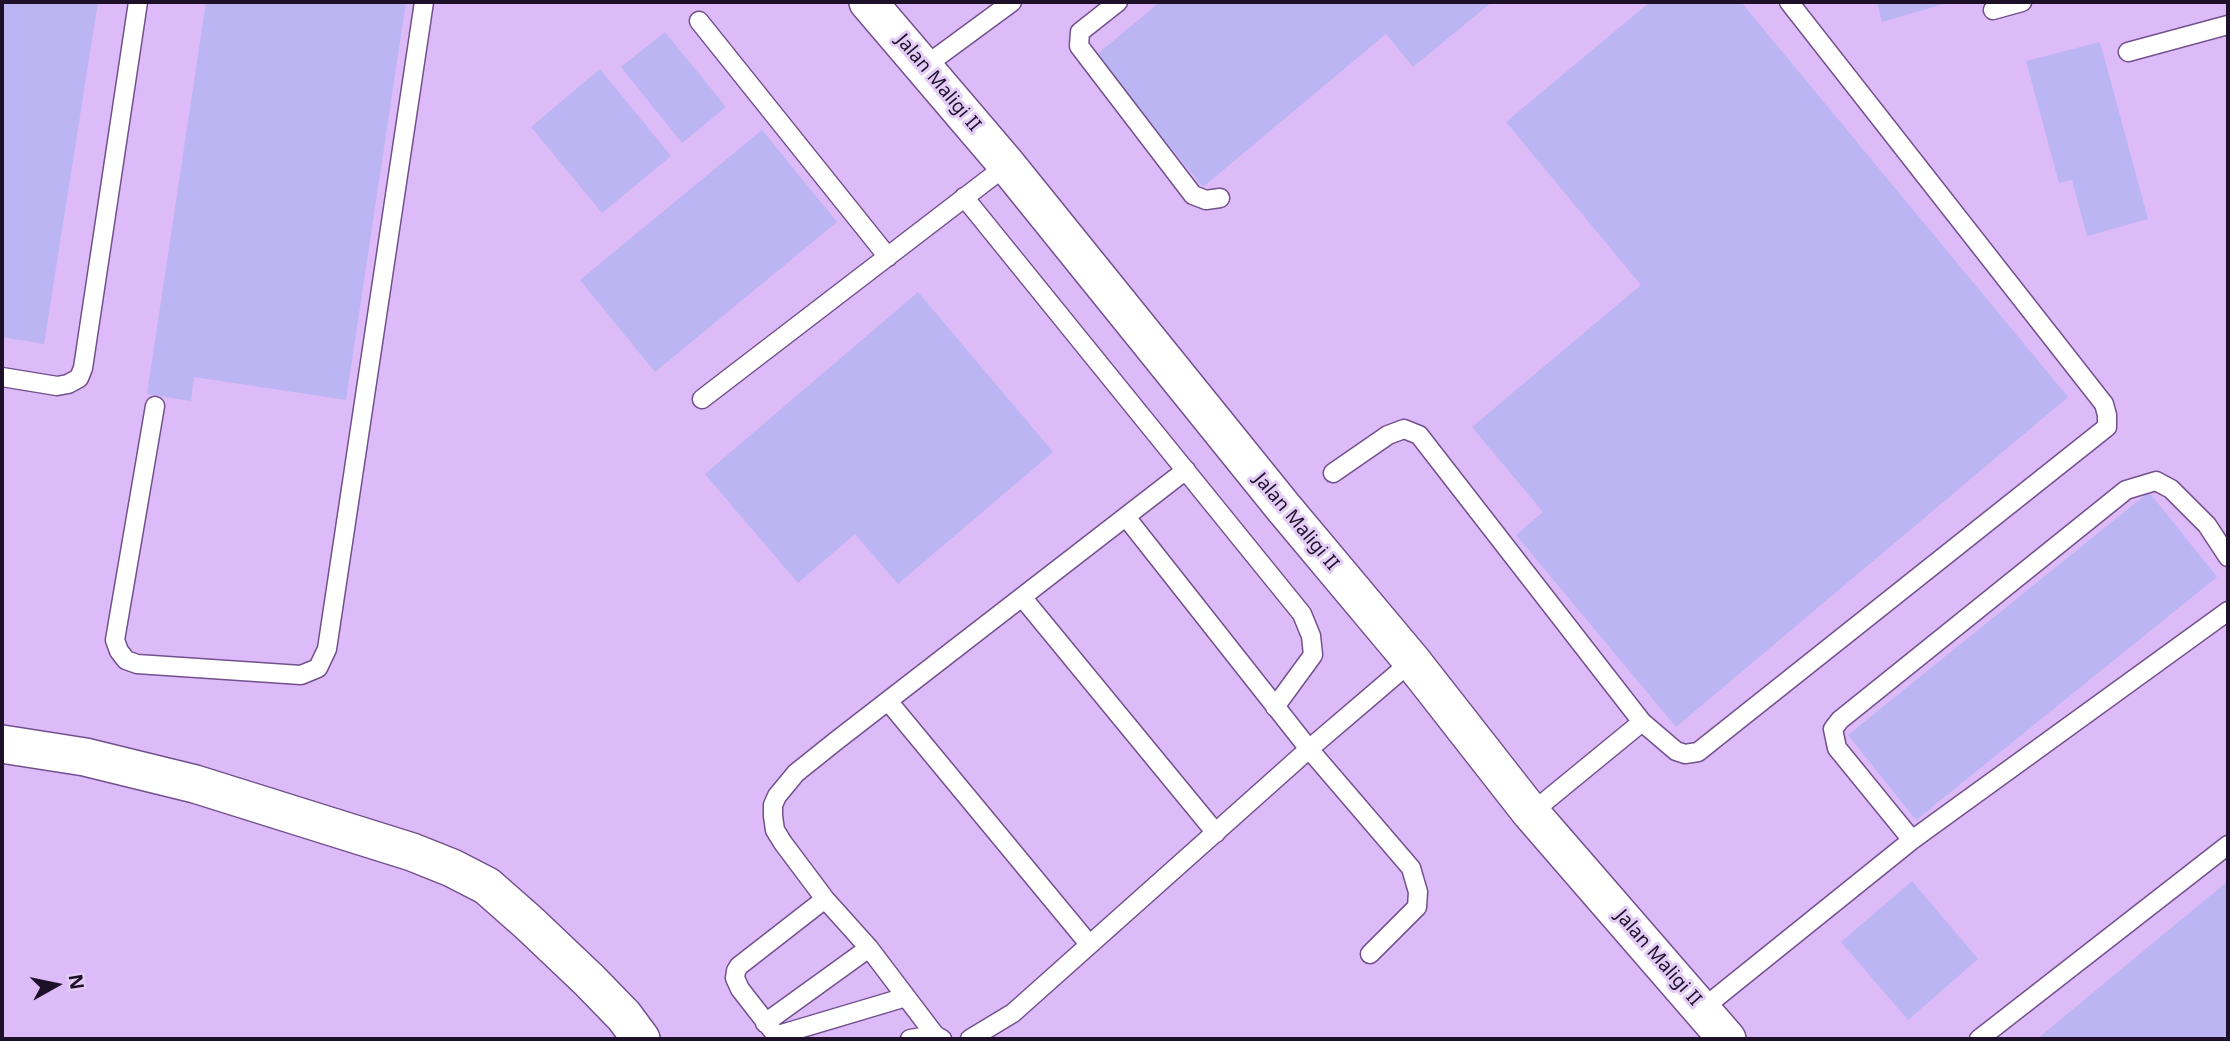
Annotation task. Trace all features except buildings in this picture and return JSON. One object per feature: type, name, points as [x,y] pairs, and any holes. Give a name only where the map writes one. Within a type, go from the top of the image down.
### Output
[{"type":"street","name":"Jalan Maligi II","points":[[868,2],[1007,165],[1412,662],[1531,813],[1727,1039]]},
{"type":"street","points":[[2,744],[85,757],[195,784],[399,848],[452,868],[487,886],[529,923],[624,1016],[641,1039]]},
{"type":"lane","points":[[2,377],[57,386],[68,384],[79,377],[83,368],[138,2]]},
{"type":"lane","points":[[155,406],[116,640],[119,651],[126,660],[137,664],[302,675],[318,668],[327,649],[424,2]]},
{"type":"lane","points":[[925,66],[1012,2]]},
{"type":"lane","points":[[1118,2],[1080,32],[1079,47],[1193,195],[1206,200],[1220,198]]},
{"type":"lane","points":[[1334,473],[1388,435],[1404,429],[1419,435],[1642,722],[1676,751],[1685,754],[1698,752],[2107,427],[2104,404],[1788,2]]},
{"type":"lane","points":[[1993,10],[2022,2]]},
{"type":"lane","points":[[699,21],[888,257]]},
{"type":"lane","points":[[2128,52],[2228,25]]},
{"type":"lane","points":[[702,399],[1007,165]]},
{"type":"lane","points":[[964,197],[1302,614],[1311,636],[1313,655],[1275,707]]},
{"type":"lane","points":[[939,1037],[869,948],[825,899],[779,837],[775,830],[773,806],[777,796],[796,773],[1186,470]]},
{"type":"lane","points":[[1912,840],[1837,748],[1833,729],[1840,720],[2126,490],[2156,481],[2171,489],[2207,525],[2228,556]]},
{"type":"lane","points":[[1126,517],[1309,749],[1411,867],[1418,892],[1418,907],[1370,954]]},
{"type":"lane","points":[[1022,597],[1216,833]]},
{"type":"lane","points":[[1702,1009],[1912,840],[2228,611]]},
{"type":"lane","points":[[970,1039],[1013,1013],[1309,749],[1412,662]]},
{"type":"lane","points":[[888,701],[1089,944]]},
{"type":"lane","points":[[1531,813],[1642,722]]},
{"type":"lane","points":[[1979,1039],[2228,845]]},
{"type":"lane","points":[[773,1033],[740,989],[735,978],[736,971],[825,899]]},
{"type":"lane","points":[[773,1033],[869,948]]},
{"type":"lane","points":[[773,1033],[906,997]]},
{"type":"lane","points":[[910,1039],[939,1037]]},
{"type":"shaded area","points":[[2,2],[2228,2],[2228,1039],[2,1039]]}]
